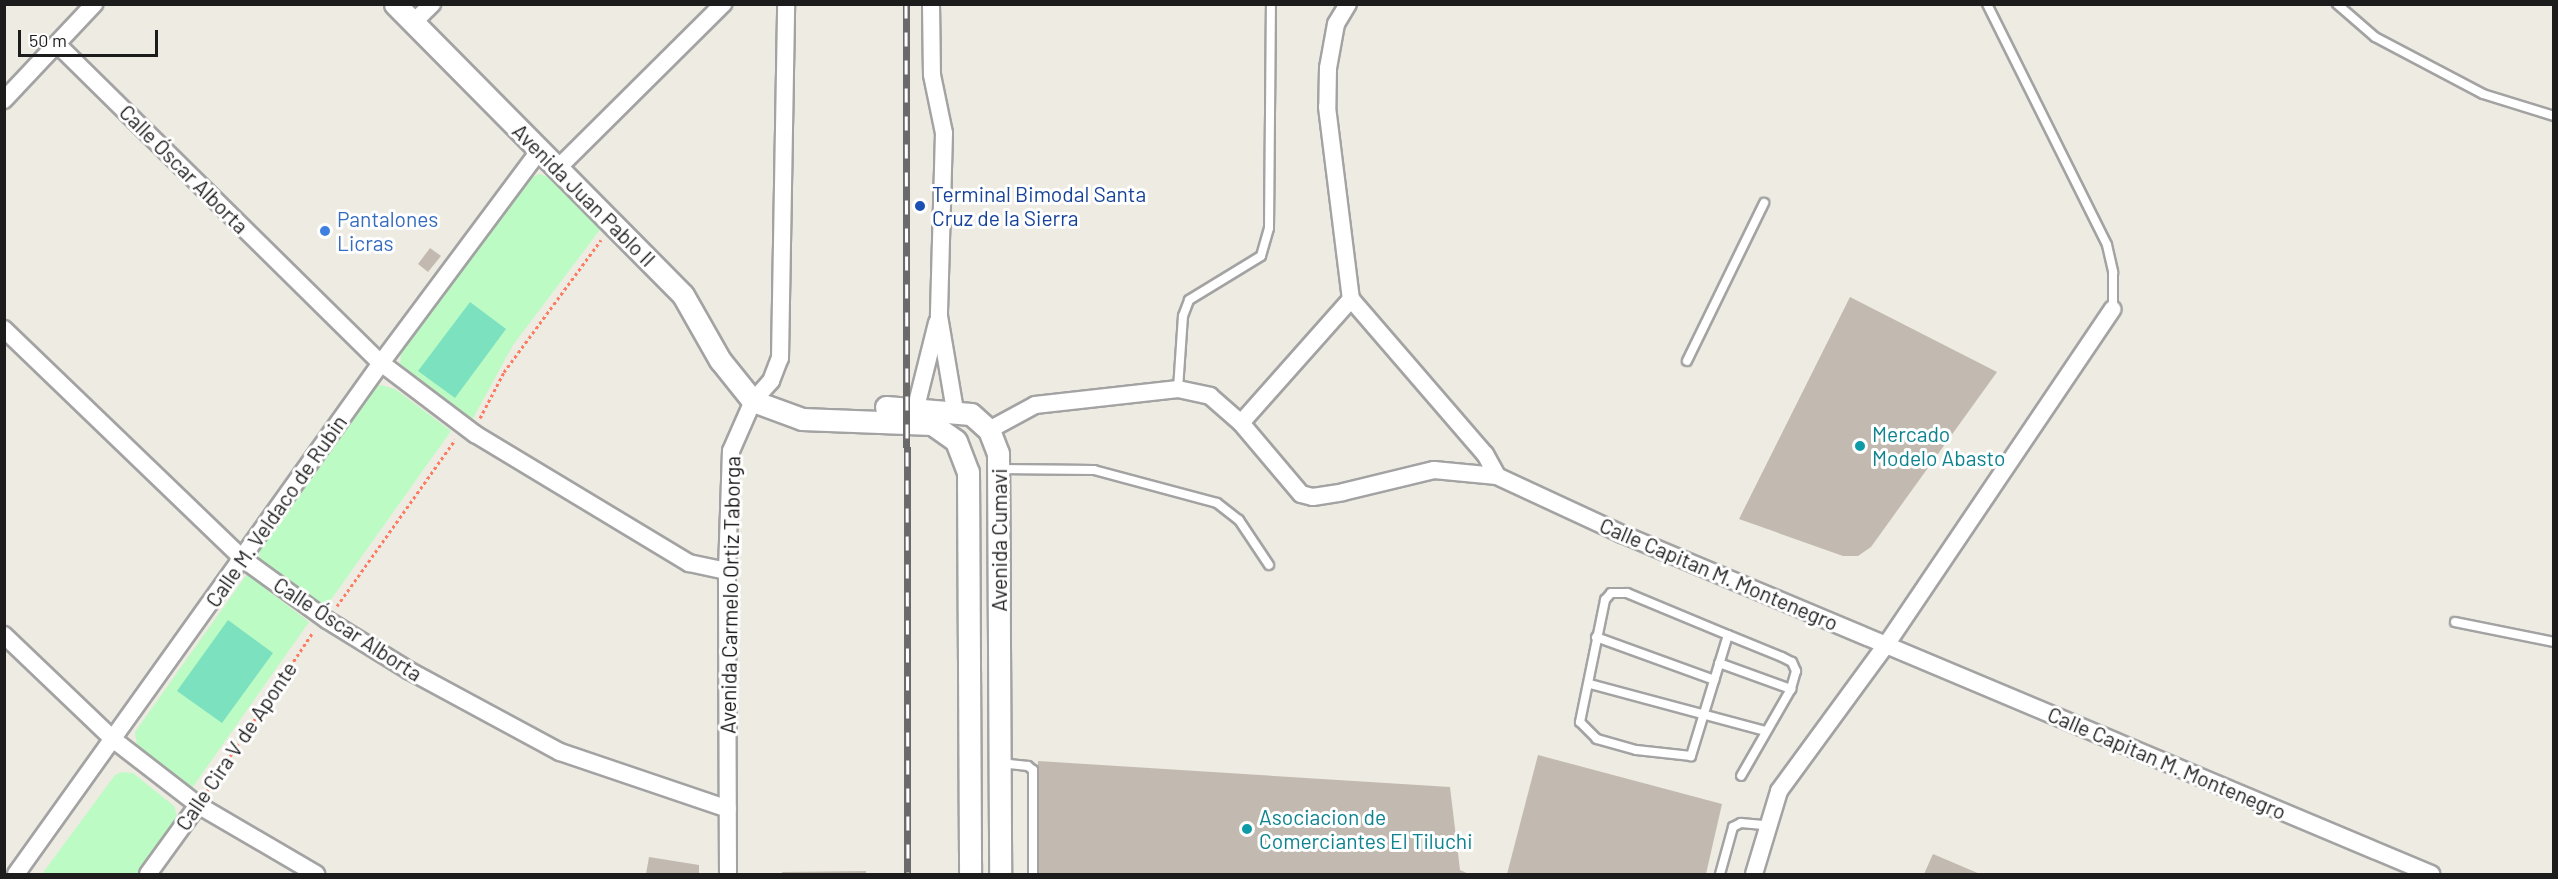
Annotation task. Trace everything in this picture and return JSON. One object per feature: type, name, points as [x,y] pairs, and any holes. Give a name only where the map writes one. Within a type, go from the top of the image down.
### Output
[{"type":"street","points":[[4,99],[94,4]]},
{"type":"street","name":"Avenida Juan Pablo II","points":[[395,4],[683,295],[720,360],[753,401]]},
{"type":"street","points":[[413,23],[432,4]]},
{"type":"street","points":[[558,168],[723,4]]},
{"type":"street","name":"Avenida Carmelo Ortiz Taborga","points":[[728,874],[727,571],[731,451],[753,401],[771,381],[780,358],[786,4]]},
{"type":"street","points":[[931,4],[932,75],[944,134],[939,316],[955,411]]},
{"type":"street","points":[[1348,4],[1334,35],[1328,68],[1327,107],[1351,299],[1485,454],[1497,476]]},
{"type":"street","name":"Calle Óscar Alborta","points":[[57,44],[381,363],[470,430],[689,563],[727,571]]},
{"type":"street","name":"Calle M. Veldaco de Rubin","points":[[16,874],[114,740],[381,363],[540,150]]},
{"type":"street","points":[[1241,423],[1351,299]]},
{"type":"street","points":[[1754,874],[1766,825],[1779,791],[1886,645],[2113,309]]},
{"type":"street","points":[[916,407],[939,316]]},
{"type":"street","name":"Calle Óscar Alborta","points":[[4,328],[243,559],[325,618],[410,671],[560,752],[728,809]]},
{"type":"street","name":"Calle Capitan M. Montenegro","points":[[989,430],[1035,405],[1178,389],[1210,396],[1241,423],[1288,482],[1301,494],[1312,497],[1434,470],[1497,476],[1622,534],[2432,874]]},
{"type":"street","name":"Avenida Cumavi","points":[[753,401],[775,411],[802,419],[932,424],[956,441],[968,472],[966,619],[970,874]]},
{"type":"street","points":[[775,411],[802,405],[916,407],[955,411],[980,419],[989,430]]},
{"type":"street","name":"Avenida Cumavi","points":[[989,430],[998,453],[999,469],[1000,874]]},
{"type":"street","points":[[966,619],[999,618]]},
{"type":"street","points":[[4,634],[114,740],[198,805],[316,874]]},
{"type":"street","name":"Calle Cira V de Aponte","points":[[148,874],[198,805]]},
{"type":"lane","points":[[1178,389],[1183,316],[1189,300],[1261,256],[1269,228],[1270,4]]},
{"type":"lane","points":[[1987,4],[2107,245],[2113,273],[2113,309]]},
{"type":"lane","points":[[2337,4],[2375,37],[2483,94],[2553,117]]},
{"type":"lane","points":[[1687,362],[1764,203]]},
{"type":"lane","points":[[999,469],[1094,470],[1217,503],[1239,520],[1269,565]]},
{"type":"lane","points":[[1728,634],[1691,756],[1636,750],[1597,739],[1584,731],[1580,722],[1581,709],[1590,684],[1596,637],[1605,600],[1618,592],[1728,634],[1792,662],[1796,671],[1791,689],[1741,776]]},
{"type":"lane","points":[[2455,622],[2553,642]]},
{"type":"lane","points":[[1596,637],[1714,680]]},
{"type":"lane","points":[[1719,663],[1791,689]]},
{"type":"lane","points":[[1590,684],[1766,731]]},
{"type":"lane","points":[[1000,763],[1028,766],[1035,777],[1033,874]]},
{"type":"lane","points":[[1720,874],[1733,827],[1740,823],[1766,825]]},
{"type":"path","name":"Calle Cira V de Aponte","points":[[198,805],[325,618],[470,430],[504,372],[566,283],[614,225]]},
{"type":"green space","points":[[539,174],[549,177],[602,227],[513,345],[471,422],[400,366],[401,354],[526,180]]},
{"type":"green space","points":[[470,302],[506,329],[455,398],[418,371]]},
{"type":"green space","points":[[380,385],[395,389],[451,431],[325,608],[263,564],[259,559],[260,545],[373,388]]},
{"type":"green space","points":[[247,574],[309,622],[192,788],[137,746],[135,732]]},
{"type":"green space","points":[[228,620],[273,653],[222,723],[177,691]]},
{"type":"green space","points":[[122,772],[133,773],[174,806],[177,816],[175,825],[140,874],[42,874],[115,775]]},
{"type":"building","points":[[430,248],[441,256],[428,272],[418,264]]},
{"type":"building","name":"Mercado Modelo Abasto","points":[[1850,297],[1997,372],[1871,547],[1858,556],[1843,556],[1739,519]]},
{"type":"building","name":"Asociacion de Comerciantes El Tiluchi","points":[[1538,755],[1722,804],[1706,874],[1507,874]]},
{"type":"building","name":"Asociacion de Comerciantes El Tiluchi","points":[[1038,761],[1450,787],[1460,870],[1469,874],[1038,874]]},
{"type":"building","points":[[1933,854],[1980,874],[1924,874]]},
{"type":"building","points":[[649,857],[699,865],[699,874],[646,874]]},
{"type":"building","points":[[866,871],[866,874],[782,874],[782,872]]},
{"type":"railway","points":[[906,4],[908,874]]},
{"type":"place","name":"Terminal Bimodal Santa Cruz de la Sierra","points":[[920,206]]},
{"type":"place","name":"Pantalones Licras","points":[[325,231]]},
{"type":"place","name":"Mercado Modelo Abasto","points":[[1860,446]]},
{"type":"place","name":"Asociacion de Comerciantes El Tiluchi","points":[[1247,829]]}]
